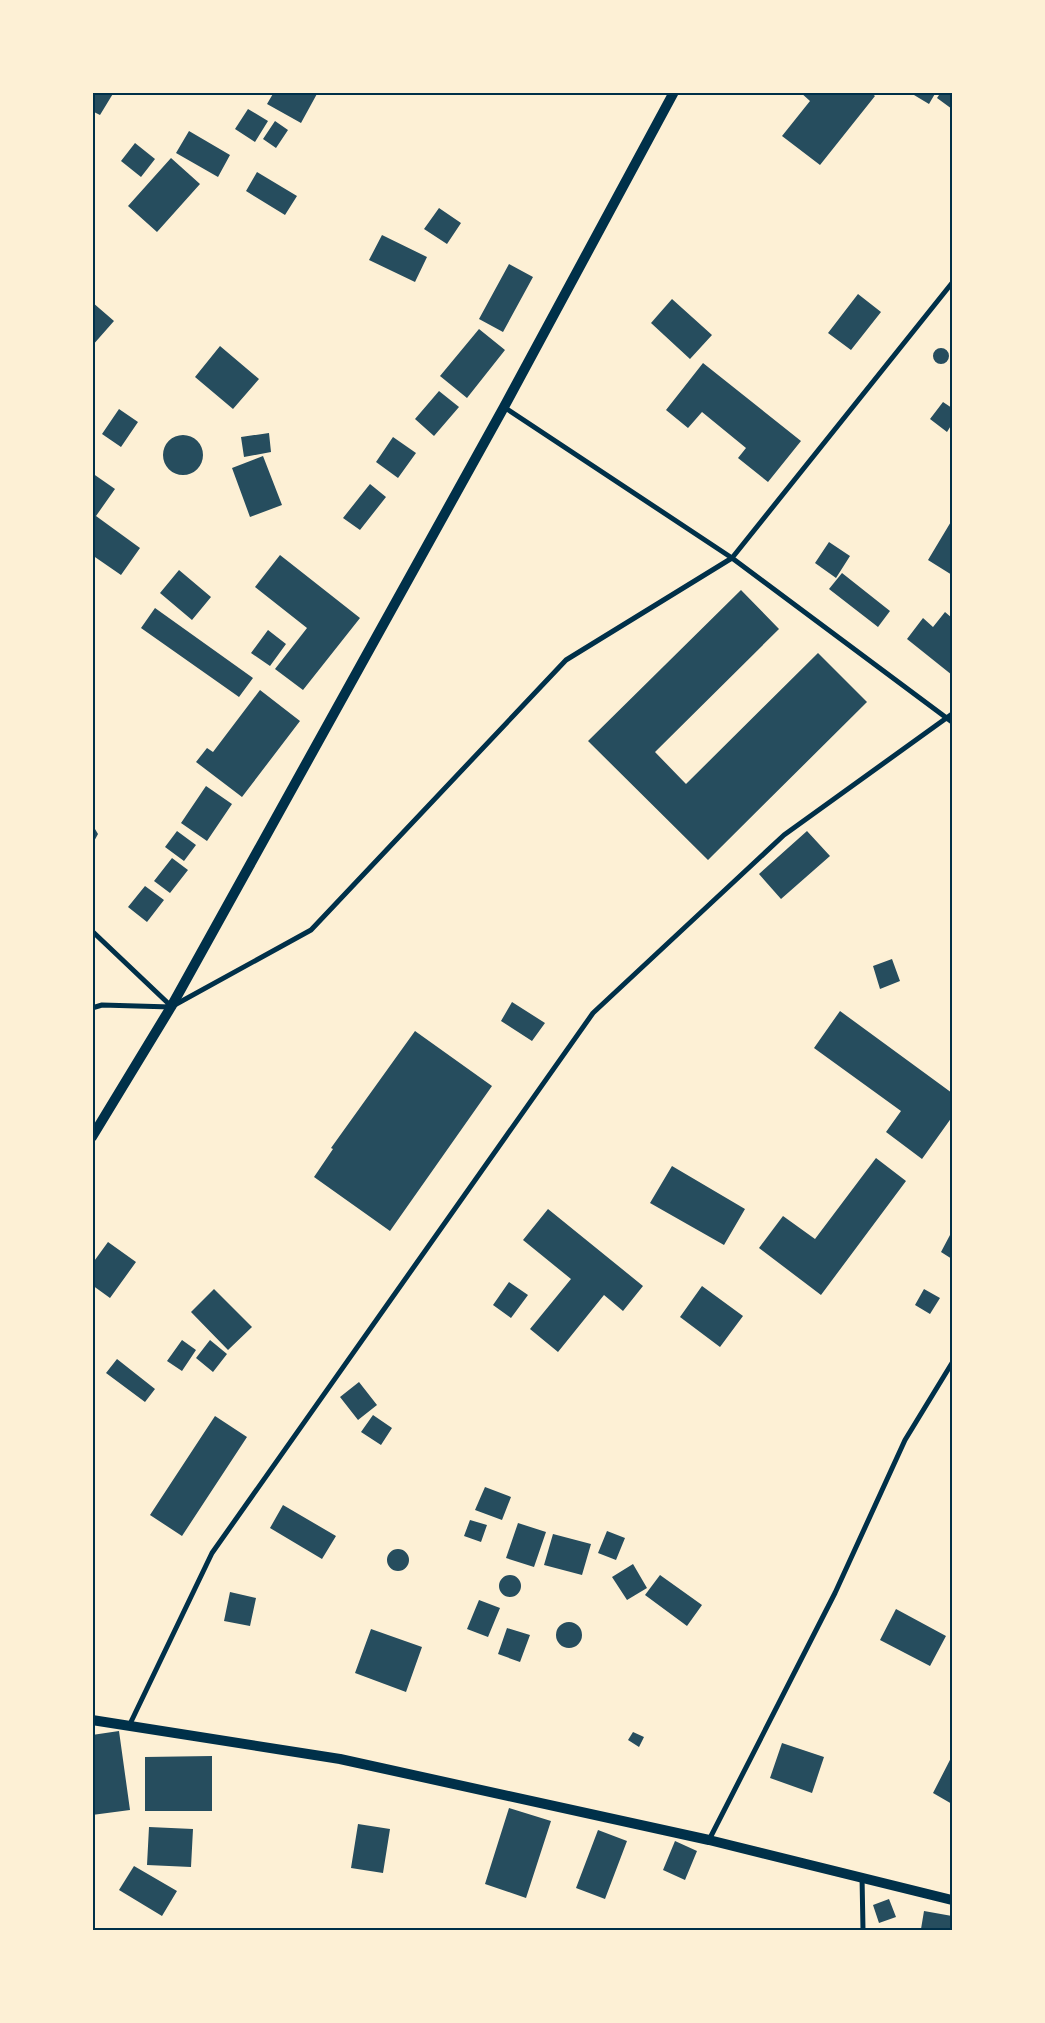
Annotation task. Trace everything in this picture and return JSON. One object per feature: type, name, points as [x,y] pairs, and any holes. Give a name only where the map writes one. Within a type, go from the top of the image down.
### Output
[{"type":"main road","points":[[92,1137],[171,1006],[504,407],[674,92]]},
{"type":"main road","points":[[92,1720],[340,1759],[710,1840],[862,1876],[952,1900]]},
{"type":"street","points":[[92,1008],[102,1005],[171,1006],[311,930],[566,660],[732,558],[952,282]]},
{"type":"street","points":[[504,407],[732,558],[952,722]]},
{"type":"street","points":[[129,1726],[212,1553],[593,1013],[784,835],[952,714]]},
{"type":"street","points":[[92,931],[171,1006]]},
{"type":"street","points":[[710,1840],[835,1593],[905,1440],[952,1363]]},
{"type":"street","points":[[862,1876],[864,1930]]},
{"type":"building","points":[[92,92],[114,92],[100,115],[92,111]]},
{"type":"building","points":[[274,92],[318,92],[301,123],[267,104]]},
{"type":"building","points":[[800,92],[870,92],[875,96],[820,165],[782,136],[810,101]]},
{"type":"building","points":[[909,92],[936,92],[929,104]]},
{"type":"building","points":[[941,92],[952,92],[952,109],[937,98]]},
{"type":"building","points":[[248,109],[268,121],[255,142],[235,129]]},
{"type":"building","points":[[275,121],[288,130],[276,148],[263,139]]},
{"type":"building","points":[[189,131],[230,155],[218,177],[176,153]]},
{"type":"building","points":[[135,143],[155,159],[141,177],[121,161]]},
{"type":"building","points":[[171,158],[200,184],[157,232],[128,206]]},
{"type":"building","points":[[257,172],[297,196],[285,215],[246,191]]},
{"type":"building","points":[[439,208],[461,223],[447,244],[424,229]]},
{"type":"building","points":[[382,235],[427,257],[415,282],[369,260]]},
{"type":"building","points":[[509,264],[533,277],[503,332],[479,319]]},
{"type":"building","points":[[858,294],[881,312],[851,350],[828,333]]},
{"type":"building","points":[[672,299],[712,335],[690,359],[651,323]]},
{"type":"building","points":[[92,302],[114,321],[92,346]]},
{"type":"building","points":[[479,329],[505,350],[467,398],[440,376]]},
{"type":"building","points":[[220,346],[259,379],[233,409],[195,377]]},
{"type":"building","points":[[941,348],[949,356],[941,364],[933,356]]},
{"type":"building","points":[[703,363],[801,441],[768,482],[738,458],[746,448],[702,412],[688,428],[666,410]]},
{"type":"building","points":[[439,391],[459,407],[434,436],[415,419]]},
{"type":"building","points":[[943,402],[952,408],[952,424],[947,432],[930,419]]},
{"type":"building","points":[[119,409],[138,422],[121,447],[102,434]]},
{"type":"building","points":[[269,433],[271,452],[244,457],[241,437]]},
{"type":"building","points":[[187,435],[194,438],[200,444],[203,455],[202,463],[194,472],[187,475],[179,475],[172,472],[164,463],[163,451],[166,444],[175,436]]},
{"type":"building","points":[[393,437],[416,453],[398,478],[376,462]]},
{"type":"building","points":[[263,456],[282,505],[250,517],[232,468]]},
{"type":"building","points":[[92,473],[115,489],[96,516],[140,548],[121,575],[92,555]]},
{"type":"building","points":[[370,484],[386,497],[360,530],[343,518]]},
{"type":"building","points":[[952,520],[952,575],[928,560]]},
{"type":"building","points":[[829,542],[850,556],[836,578],[815,563]]},
{"type":"building","points":[[280,555],[360,618],[303,690],[275,669],[307,628],[255,587]]},
{"type":"building","points":[[179,570],[211,597],[192,620],[160,593]]},
{"type":"building","points":[[842,573],[890,611],[878,627],[829,589]]},
{"type":"building","points":[[741,590],[779,629],[655,752],[686,784],[818,653],[867,702],[708,860],[588,741]]},
{"type":"building","points":[[155,608],[253,678],[239,697],[141,628]]},
{"type":"building","points":[[945,612],[952,618],[952,675],[907,639],[923,618],[933,627]]},
{"type":"building","points":[[268,630],[286,644],[270,666],[251,653]]},
{"type":"building","points":[[260,690],[300,721],[242,797],[196,762],[207,748],[213,752]]},
{"type":"building","points":[[206,786],[232,804],[207,841],[181,823]]},
{"type":"building","points":[[92,824],[98,834],[92,845]]},
{"type":"building","points":[[177,831],[196,845],[184,861],[165,847]]},
{"type":"building","points":[[807,831],[830,856],[781,899],[759,874]]},
{"type":"building","points":[[172,858],[188,870],[170,893],[154,881]]},
{"type":"building","points":[[145,886],[164,900],[147,922],[128,907]]},
{"type":"building","points":[[892,959],[900,981],[880,989],[873,966]]},
{"type":"building","points":[[512,1002],[545,1023],[532,1041],[501,1021]]},
{"type":"building","points":[[840,1011],[952,1093],[952,1117],[922,1159],[886,1132],[901,1111],[814,1048]]},
{"type":"building","points":[[415,1031],[492,1086],[390,1231],[314,1177],[333,1149],[331,1148]]},
{"type":"building","points":[[876,1158],[906,1181],[821,1295],[759,1248],[783,1216],[815,1239]]},
{"type":"building","points":[[672,1166],[745,1209],[724,1245],[650,1203]]},
{"type":"building","points":[[548,1209],[643,1286],[623,1311],[604,1295],[558,1352],[530,1329],[571,1279],[523,1240]]},
{"type":"building","points":[[950,1235],[952,1236],[952,1259],[941,1252]]},
{"type":"building","points":[[108,1242],[136,1262],[110,1298],[92,1285],[92,1264]]},
{"type":"building","points":[[509,1282],[528,1295],[511,1318],[493,1305]]},
{"type":"building","points":[[702,1286],[743,1316],[720,1347],[680,1317]]},
{"type":"building","points":[[214,1289],[252,1327],[228,1350],[191,1312]]},
{"type":"building","points":[[924,1289],[940,1298],[930,1314],[915,1305]]},
{"type":"building","points":[[182,1340],[196,1350],[182,1371],[167,1361]]},
{"type":"building","points":[[210,1340],[227,1354],[213,1372],[196,1358]]},
{"type":"building","points":[[117,1359],[155,1389],[145,1402],[106,1373]]},
{"type":"building","points":[[359,1382],[377,1405],[358,1420],[340,1397]]},
{"type":"building","points":[[373,1415],[392,1428],[381,1445],[361,1432]]},
{"type":"building","points":[[215,1416],[247,1437],[182,1536],[150,1515]]},
{"type":"building","points":[[485,1487],[511,1497],[502,1520],[475,1510]]},
{"type":"building","points":[[283,1505],[336,1536],[322,1559],[270,1528]]},
{"type":"building","points":[[470,1520],[487,1525],[481,1542],[464,1536]]},
{"type":"building","points":[[518,1523],[546,1532],[534,1567],[506,1558]]},
{"type":"building","points":[[607,1531],[625,1538],[616,1560],[598,1553]]},
{"type":"building","points":[[553,1534],[591,1544],[582,1575],[544,1565]]},
{"type":"building","points":[[398,1549],[406,1552],[409,1560],[406,1568],[398,1571],[390,1568],[387,1560],[390,1552]]},
{"type":"building","points":[[633,1564],[647,1588],[627,1600],[612,1577]]},
{"type":"building","points":[[510,1575],[520,1582],[521,1586],[514,1596],[510,1597],[500,1590],[499,1586],[506,1576]]},
{"type":"building","points":[[660,1575],[702,1605],[687,1626],[645,1595]]},
{"type":"building","points":[[230,1592],[256,1598],[250,1626],[224,1621]]},
{"type":"building","points":[[479,1600],[500,1608],[488,1637],[467,1629]]},
{"type":"building","points":[[896,1609],[946,1636],[930,1666],[880,1640]]},
{"type":"building","points":[[569,1622],[578,1626],[582,1635],[578,1644],[569,1648],[560,1644],[556,1635],[560,1626]]},
{"type":"building","points":[[507,1628],[530,1635],[520,1662],[498,1654]]},
{"type":"building","points":[[371,1629],[422,1647],[406,1692],[355,1673]]},
{"type":"building","points":[[119,1731],[130,1810],[92,1815],[92,1735]]},
{"type":"building","points":[[633,1732],[644,1737],[639,1747],[628,1740]]},
{"type":"building","points":[[782,1743],[824,1757],[812,1793],[770,1778]]},
{"type":"building","points":[[212,1756],[212,1811],[145,1811],[145,1757]]},
{"type":"building","points":[[952,1756],[952,1804],[933,1793]]},
{"type":"building","points":[[509,1808],[551,1821],[526,1898],[485,1884]]},
{"type":"building","points":[[358,1824],[390,1829],[383,1873],[351,1868]]},
{"type":"building","points":[[149,1827],[193,1829],[191,1867],[147,1865]]},
{"type":"building","points":[[598,1830],[627,1841],[605,1899],[576,1888]]},
{"type":"building","points":[[675,1841],[697,1851],[685,1880],[663,1870]]},
{"type":"building","points":[[134,1866],[177,1891],[162,1916],[119,1890]]},
{"type":"building","points":[[889,1899],[896,1917],[879,1923],[873,1905]]},
{"type":"building","points":[[924,1911],[952,1916],[950,1930],[921,1929]]}]
